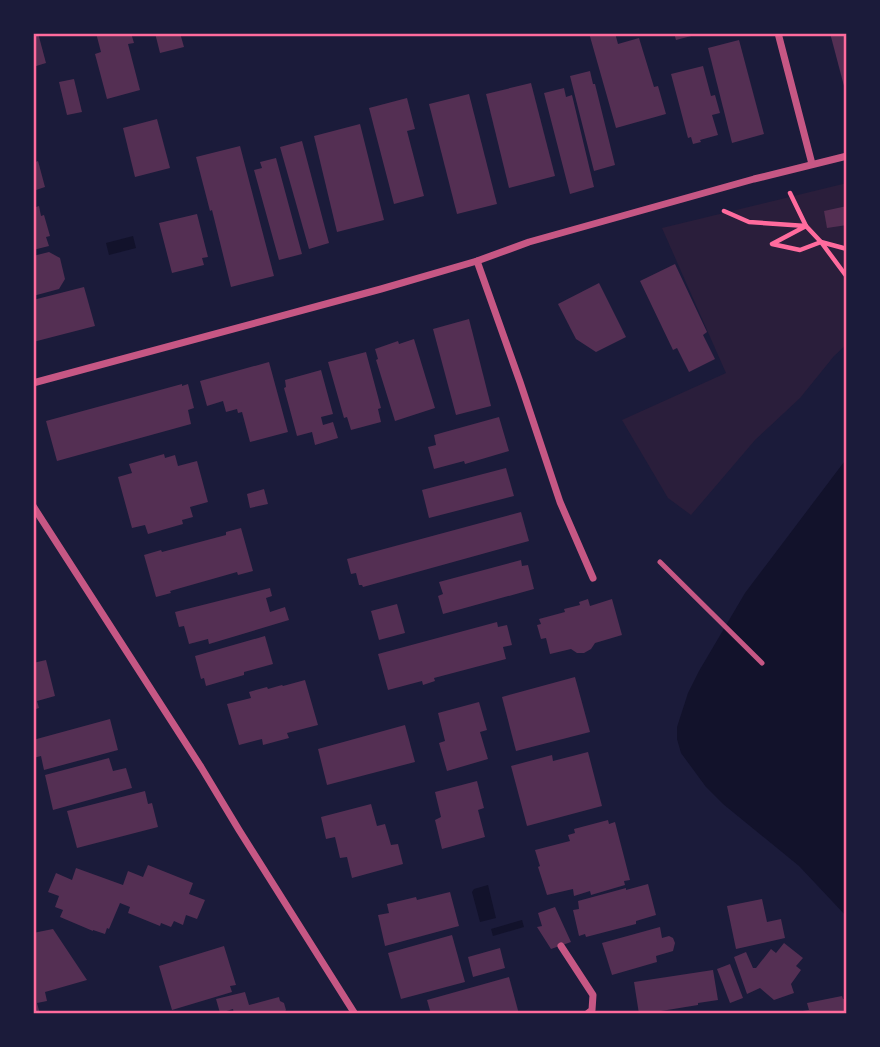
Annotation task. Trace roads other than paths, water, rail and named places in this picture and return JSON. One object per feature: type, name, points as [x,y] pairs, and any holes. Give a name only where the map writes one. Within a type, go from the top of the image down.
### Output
[{"type":"street","points":[[778,33],[812,164]]},
{"type":"street","points":[[33,383],[381,289],[477,261],[542,238],[847,156]]},
{"type":"street","points":[[477,261],[560,502],[593,578]]},
{"type":"street","points":[[33,506],[201,766],[355,1014]]},
{"type":"street","points":[[562,946],[593,995],[592,1010],[587,1014]]},
{"type":"lane","points":[[660,562],[762,663]]}]
